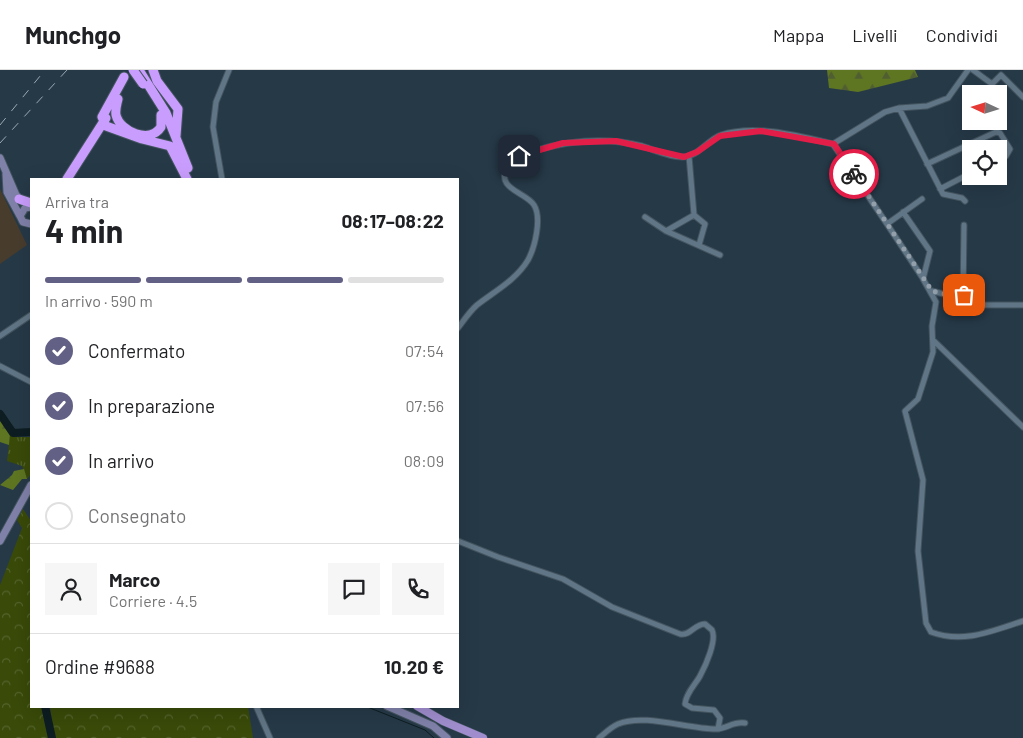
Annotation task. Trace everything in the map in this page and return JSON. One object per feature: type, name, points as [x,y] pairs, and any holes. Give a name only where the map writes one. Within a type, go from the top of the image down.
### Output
[{"type":"highway","points":[[64,177],[93,138],[136,70],[176,136],[189,178]]},
{"type":"highway","points":[[152,70],[176,105],[180,117],[176,136]]},
{"type":"highway","points":[[103,122],[102,117],[126,74]]},
{"type":"highway","points":[[64,177],[126,74]]},
{"type":"highway","points":[[118,99],[116,109],[118,119],[134,133],[146,135],[156,133],[161,127],[164,116]]},
{"type":"highway","points":[[164,116],[173,119],[176,116],[176,105]]},
{"type":"highway","points":[[164,116],[186,168]]},
{"type":"highway","points":[[103,122],[115,130],[168,145],[186,168]]},
{"type":"highway","points":[[93,138],[115,130]]},
{"type":"highway","points":[[19,199],[30,205]]},
{"type":"main road","points":[[420,708],[443,721],[483,738]]},
{"type":"street","points":[[222,178],[213,127],[216,102],[229,70]]},
{"type":"street","points":[[459,327],[475,306],[518,274],[529,259],[535,237],[537,214],[531,201],[508,185],[505,178],[506,169],[511,161],[519,156],[563,143],[616,141],[673,156],[689,156],[720,136],[739,132],[761,131],[834,144],[885,112],[899,108],[927,106],[948,98],[968,70]]},
{"type":"street","points":[[973,70],[992,84],[1001,75],[1022,94]]},
{"type":"street","points":[[899,108],[943,194],[965,200]]},
{"type":"street","points":[[979,140],[996,132],[1000,133],[1004,140]]},
{"type":"street","points":[[834,144],[932,291],[936,302],[933,331],[934,342],[918,398],[905,412],[923,480],[918,559],[926,623],[931,632],[956,638],[967,638],[1023,621]]},
{"type":"street","points":[[927,164],[962,148]]},
{"type":"street","points":[[689,156],[694,215],[705,224],[699,245]]},
{"type":"street","points":[[0,158],[19,199]]},
{"type":"street","points":[[5,168],[7,192],[20,216],[28,224]]},
{"type":"street","points":[[940,189],[962,178]]},
{"type":"street","points":[[887,224],[922,199]]},
{"type":"street","points":[[20,216],[22,210],[30,206]]},
{"type":"street","points":[[904,212],[930,251],[923,278]]},
{"type":"street","points":[[666,231],[694,215]]},
{"type":"street","points":[[645,217],[666,231],[720,255]]},
{"type":"street","points":[[964,225],[964,300]]},
{"type":"street","points":[[932,291],[979,305],[1023,305]]},
{"type":"street","points":[[0,336],[30,316]]},
{"type":"street","points":[[934,342],[1023,427]]},
{"type":"street","points":[[0,366],[30,381]]},
{"type":"street","points":[[0,541],[30,487]]},
{"type":"street","points":[[459,541],[562,579],[612,607],[680,634],[689,633],[698,625],[705,624],[712,630],[713,640],[700,675],[685,699],[685,704],[692,708],[714,710],[720,718],[718,729]]},
{"type":"street","points":[[257,708],[270,738]]},
{"type":"street","points":[[392,708],[433,726],[447,738]]},
{"type":"street","points":[[599,738],[616,725],[624,722],[650,721],[695,728],[718,729],[736,722],[745,723]]},
{"type":"shaded area","points":[[0,189],[27,245],[0,264]]},
{"type":"green space","points":[[827,70],[915,70],[918,77],[858,92],[829,88]]},
{"type":"green space","points":[[0,419],[10,434],[9,445],[0,442]]},
{"type":"green space","points":[[10,434],[16,437],[30,437],[30,475],[27,479],[22,466],[7,461]]},
{"type":"green space","points":[[24,469],[27,479],[22,479],[13,490],[0,485],[14,471]]},
{"type":"green space","points":[[23,509],[30,520],[30,708],[41,708],[48,738],[0,738],[0,585],[22,528],[17,520]]},
{"type":"green space","points":[[50,708],[248,708],[253,738],[54,738]]},
{"type":"waterway","points":[[0,414],[13,433],[30,432]]},
{"type":"waterway","points":[[45,708],[52,738]]},
{"type":"waterway","points":[[370,708],[425,730],[434,738]]},
{"type":"railway","points":[[0,125],[45,70]]},
{"type":"railway","points":[[0,143],[67,70]]},
{"type":"way so far","points":[[854,174],[932,291],[963,298],[964,295]]},
{"type":"route","points":[[519,156],[563,143],[616,141],[642,146],[673,156],[684,157],[697,152],[720,136],[739,132],[761,131],[834,144],[854,174]]}]
